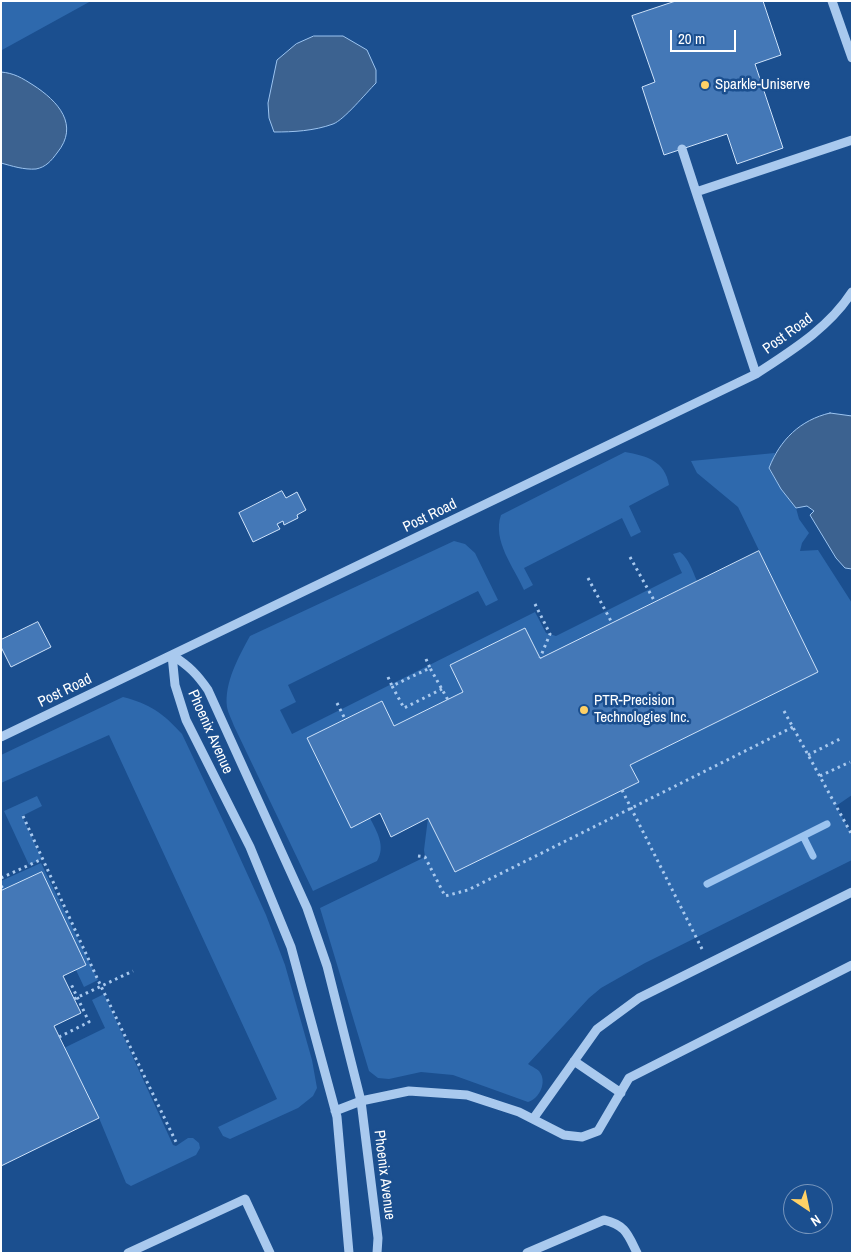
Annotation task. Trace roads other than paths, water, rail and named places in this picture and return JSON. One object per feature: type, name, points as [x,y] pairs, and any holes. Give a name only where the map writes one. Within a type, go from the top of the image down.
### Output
[{"type":"street","points":[[832,1],[852,58]]},
{"type":"street","points":[[696,192],[852,140]]},
{"type":"street","points":[[682,149],[756,374]]},
{"type":"street","name":"Post Road","points":[[1,737],[756,374],[825,325],[852,292]]},
{"type":"street","name":"Phoenix Avenue","points":[[172,655],[194,671],[208,690],[307,908],[327,966],[361,1101],[378,1238],[378,1253]]},
{"type":"street","name":"Phoenix Avenue","points":[[172,655],[174,685],[186,720],[250,847],[291,947],[335,1111],[349,1253]]},
{"type":"street","points":[[533,1118],[597,1029],[639,998],[852,892]]},
{"type":"street","points":[[335,1111],[361,1101],[409,1091],[467,1096],[519,1112],[564,1135],[582,1137],[598,1131],[630,1078],[852,965]]},
{"type":"street","points":[[574,1061],[622,1093]]},
{"type":"street","points":[[128,1253],[245,1199],[270,1253]]},
{"type":"street","points":[[527,1253],[604,1220],[622,1227],[626,1231],[636,1253]]},
{"type":"waterway","points":[[813,856],[803,836],[827,824]]},
{"type":"waterway","points":[[707,884],[803,836]]},
{"type":"place","name":"Sparkle-Uniserve","points":[[705,85]]},
{"type":"place","name":"PTR-Precision Technologies Inc.","points":[[584,710]]}]
